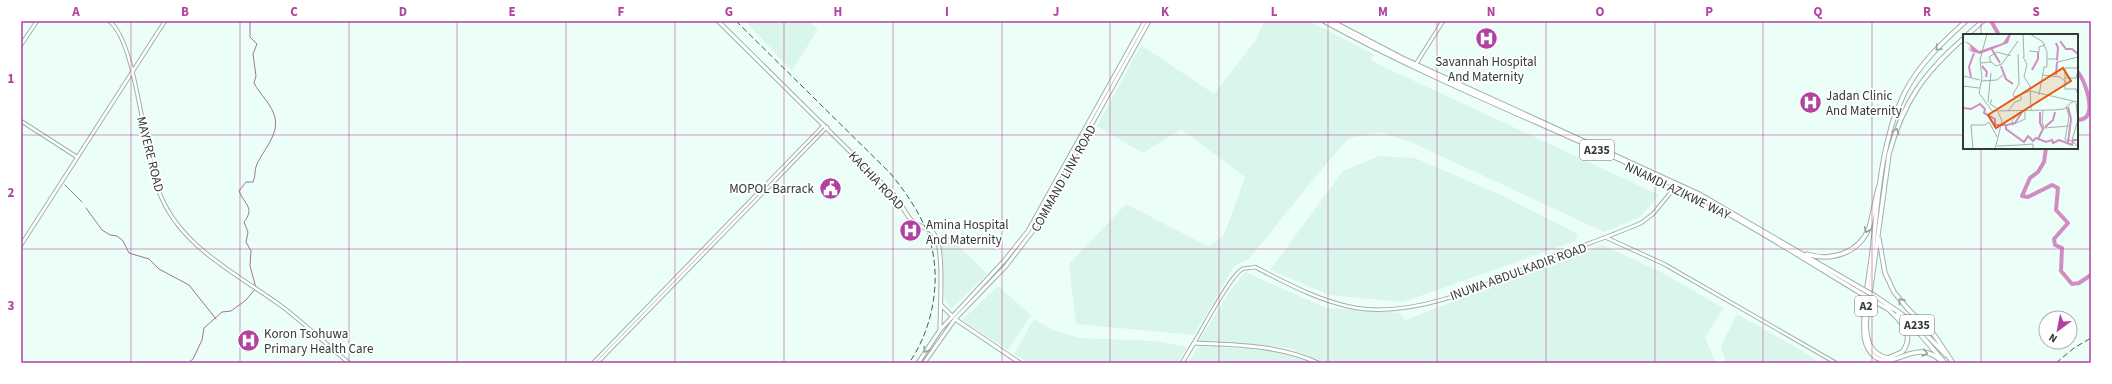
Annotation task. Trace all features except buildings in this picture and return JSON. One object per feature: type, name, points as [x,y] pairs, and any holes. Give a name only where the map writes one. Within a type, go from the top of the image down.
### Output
[{"type":"highway","name":"NNAMDI AZIKWE WAY","points":[[1324,21],[1401,61],[1676,186],[1748,225],[1863,292],[1875,296],[1898,310],[1924,331],[1952,363]]},
{"type":"highway","name":"NNAMDI AZIKWE WAY","points":[[1332,21],[1416,64],[1678,184],[1800,252],[1888,309],[1920,334],[1944,363]]},
{"type":"highway","name":"A2","points":[[1944,363],[1932,354],[1919,351],[1895,360],[1882,360],[1870,353],[1866,343],[1864,319],[1881,179],[1890,131],[1905,92],[1926,60],[1966,21]]},
{"type":"highway","points":[[1968,34],[1983,21]]},
{"type":"highway","name":"A2","points":[[1952,363],[1935,336],[1907,308],[1894,292],[1885,273],[1879,238],[1889,154],[1906,106],[1923,80],[1963,39]]},
{"type":"highway","points":[[1800,252],[1818,257],[1829,257],[1845,253],[1858,245],[1869,228],[1881,179]]},
{"type":"highway","points":[[1879,238],[1866,323],[1867,334],[1873,351],[1888,358],[1902,352],[1908,339],[1906,328],[1888,309]]},
{"type":"main road","name":"KACHIA ROAD","points":[[718,21],[895,196],[911,220],[929,228],[936,236],[940,258],[941,305]]},
{"type":"main road","name":"COMMAND LINK ROAD","points":[[955,319],[1012,258],[1032,232],[1145,21]]},
{"type":"main road","name":"COMMAND LINK ROAD","points":[[952,316],[1004,261],[1028,231],[1128,55],[1149,21]]},
{"type":"main road","points":[[941,305],[955,319],[1020,363]]},
{"type":"main road","points":[[940,330],[941,305]]},
{"type":"main road","points":[[918,363],[940,330],[952,316]]},
{"type":"main road","points":[[924,363],[955,319]]},
{"type":"main road","points":[[1194,343],[1279,349],[1300,354],[1318,363]]},
{"type":"main road","name":"INUWA ABDULKADIR ROAD","points":[[1182,363],[1194,343]]},
{"type":"street","points":[[21,45],[37,21]]},
{"type":"street","name":"MAYERE ROAD","points":[[109,21],[121,34],[132,72],[153,174],[162,199],[185,232],[210,257],[284,309],[348,363]]},
{"type":"street","points":[[21,245],[165,21]]},
{"type":"street","points":[[1416,64],[1443,21]]},
{"type":"street","points":[[21,121],[77,157]]},
{"type":"street","points":[[593,363],[825,126]]},
{"type":"street","points":[[597,363],[825,126]]},
{"type":"street","name":"INUWA ABDULKADIR ROAD","points":[[1194,343],[1228,286],[1240,270],[1245,268],[1255,267],[1313,296],[1336,303],[1358,308],[1402,309],[1466,292],[1607,238],[1641,223],[1653,214],[1676,186]]},
{"type":"street","points":[[1607,238],[1664,264],[1836,363]]},
{"type":"shaded area","points":[[745,21],[809,21],[818,29],[792,71]]},
{"type":"shaded area","points":[[1264,21],[1309,21],[1375,55],[1370,58],[1378,64],[1659,195],[1640,217],[1604,232],[1411,142],[1380,132],[1349,138],[1249,259],[1234,266],[1194,335],[1076,324],[1069,264],[1126,204],[1209,247],[1224,235],[1245,177],[1181,129],[1143,153],[1097,126],[1141,45],[1214,94],[1256,40]]},
{"type":"shaded area","points":[[1380,156],[1415,158],[1499,194],[1578,234],[1575,241],[1403,302],[1329,295],[1270,270],[1343,171]]},
{"type":"shaded area","points":[[943,230],[987,274],[951,309],[944,298],[941,236]]},
{"type":"shaded area","points":[[1602,245],[1663,273],[1723,308],[1705,338],[1716,363],[1322,363],[1290,348],[1199,341],[1232,288],[1245,272],[1326,308],[1399,313],[1405,320]]},
{"type":"shaded area","points":[[998,286],[1031,315],[1008,350],[962,320]]},
{"type":"shaded area","points":[[1737,314],[1821,363],[1726,363],[1721,346]]},
{"type":"shaded area","points":[[1034,319],[1053,330],[1079,338],[1154,341],[1187,347],[1177,363],[1029,363],[1014,354]]},
{"type":"shaded area","points":[[1199,346],[1275,351],[1293,354],[1312,363],[1188,363]]},
{"type":"waterway","points":[[188,363],[193,359],[202,340],[204,328],[222,312],[231,311],[246,300],[256,288],[250,266],[251,251],[246,242],[248,232],[244,222],[249,210],[239,191],[246,182],[253,182],[256,166],[273,136],[276,124],[269,104],[254,83],[256,76],[253,54],[257,44],[250,37],[250,21]]},
{"type":"waterway","points":[[1991,21],[1998,34]]},
{"type":"waterway","points":[[2078,72],[2083,80],[2089,100],[2089,107],[2086,117],[2078,120]]},
{"type":"waterway","points":[[2046,149],[2044,162],[2038,172],[2030,178],[2022,196],[2028,197],[2052,185],[2058,188],[2056,210],[2068,223],[2054,239],[2055,245],[2062,248],[2061,271],[2072,284],[2079,283],[2091,275]]},
{"type":"waterway","points":[[65,185],[82,202]]},
{"type":"waterway","points":[[86,208],[102,230],[110,235],[117,236],[123,241],[129,253],[149,259],[159,269],[189,285],[216,319]]},
{"type":"railway","points":[[736,21],[890,173],[918,213],[931,244],[934,261],[934,297],[925,332],[909,363]]},
{"type":"railway","points":[[2056,363],[2074,348],[2091,338]]},
{"type":"place","name":"Savannah Hospital And Maternity","points":[[1486,39]]},
{"type":"place","name":"Jadan Clinic And Maternity","points":[[1810,102]]},
{"type":"place","name":"MOPOL Barrack","points":[[830,188]]},
{"type":"place","name":"Amina Hospital And Maternity","points":[[910,231]]},
{"type":"place","name":"Koron Tsohuwa Primary Health Care","points":[[249,340]]}]
